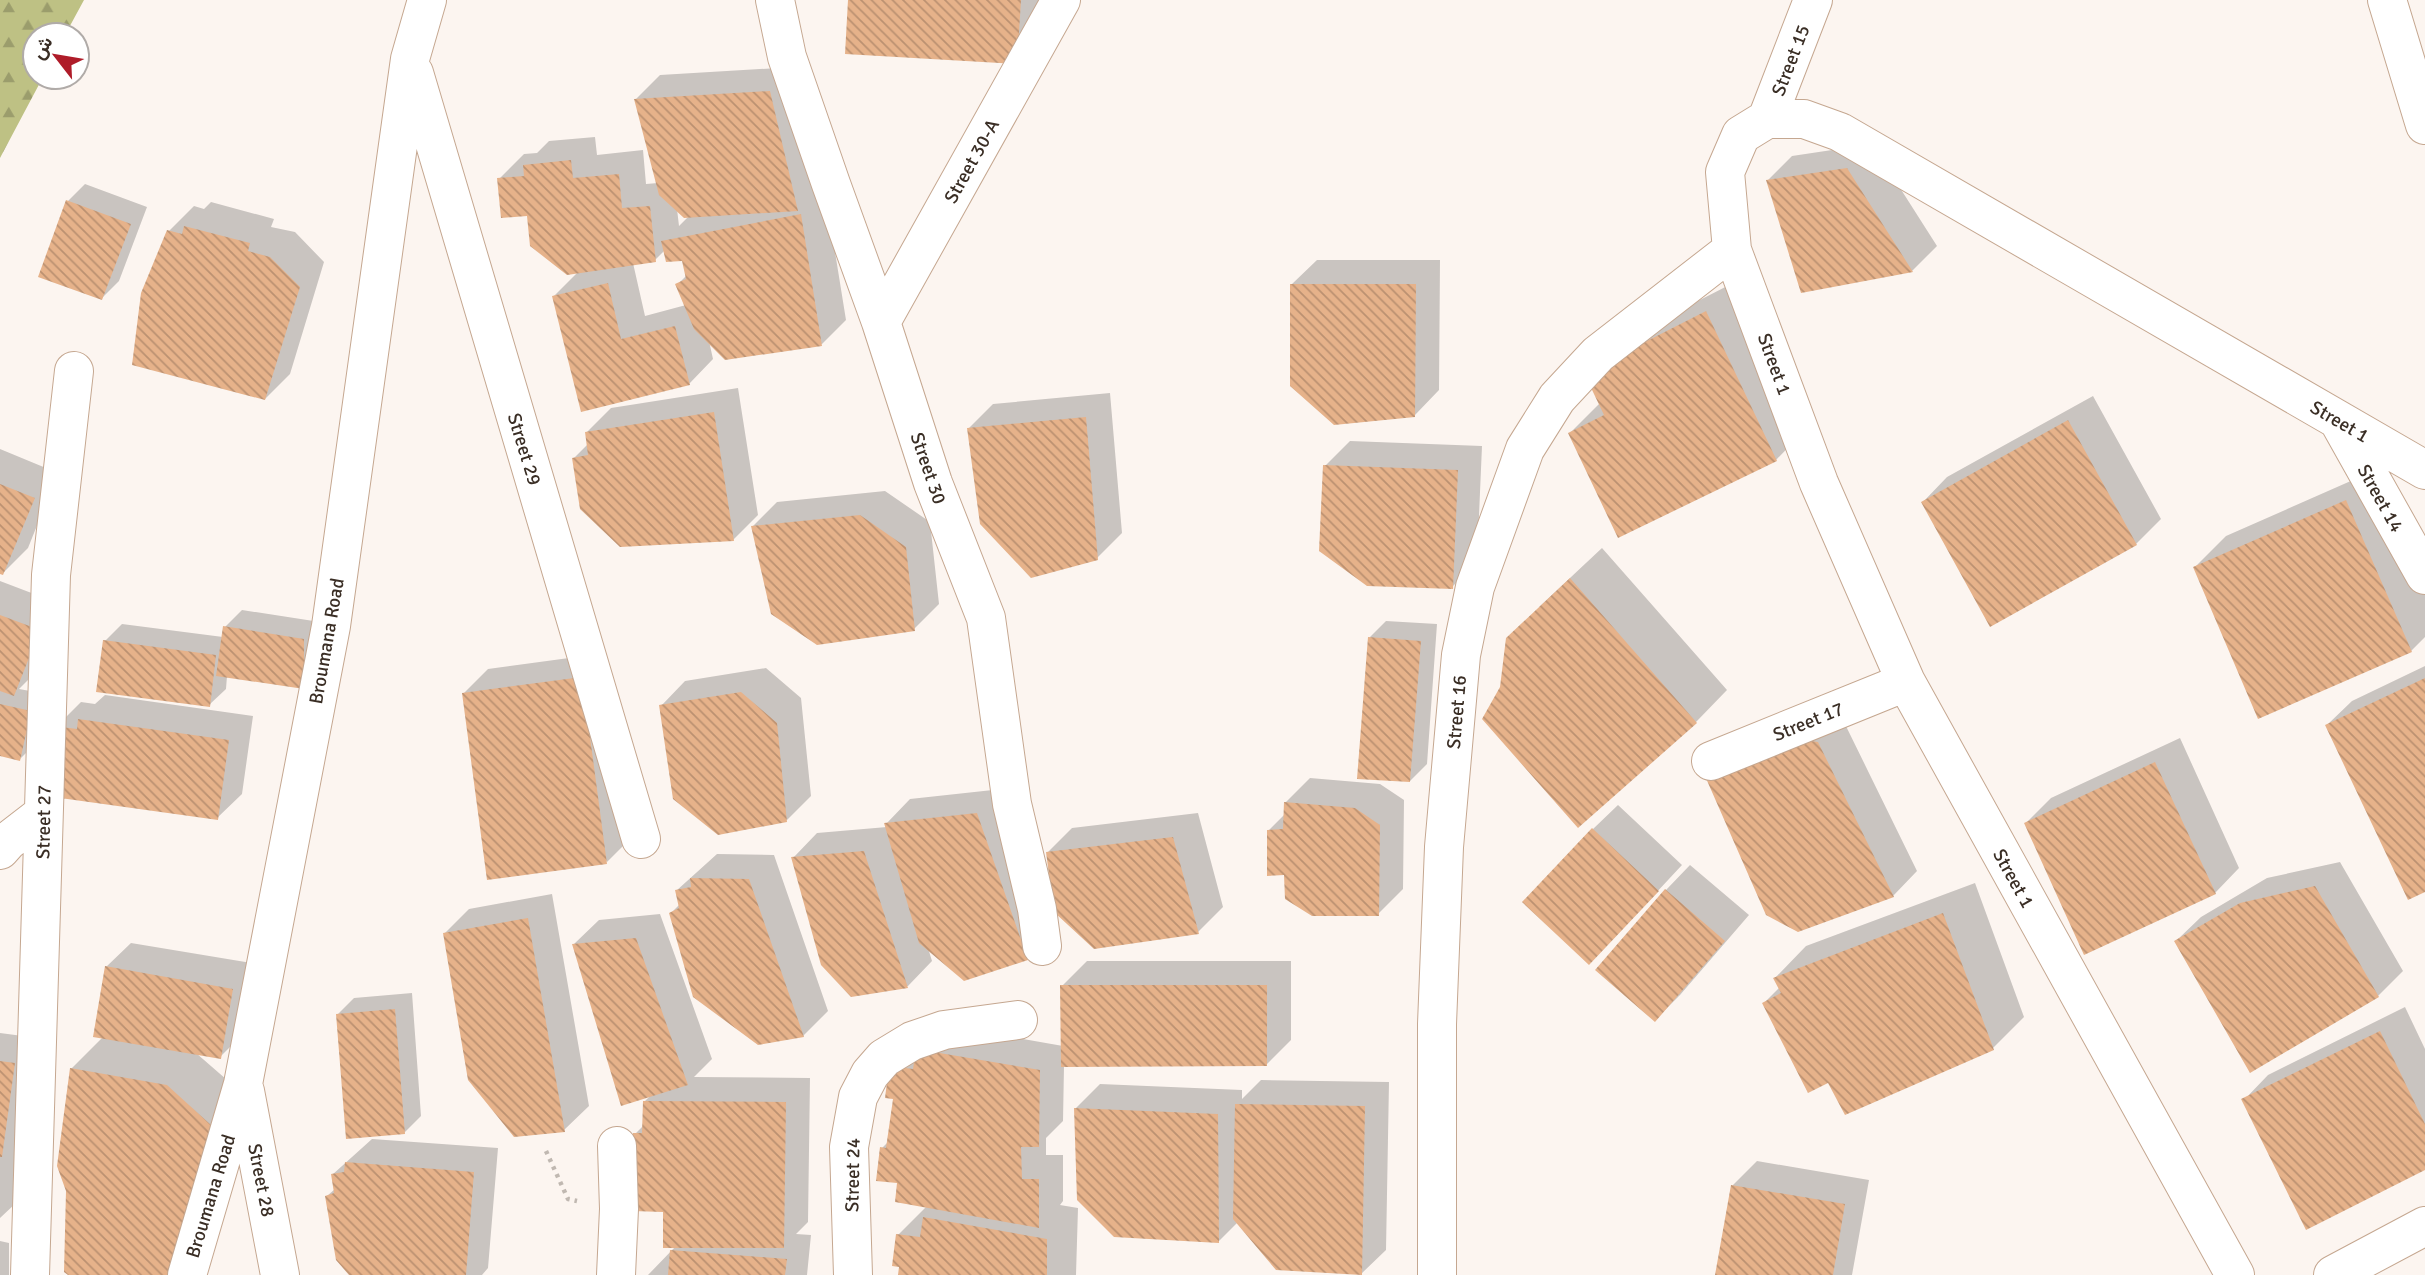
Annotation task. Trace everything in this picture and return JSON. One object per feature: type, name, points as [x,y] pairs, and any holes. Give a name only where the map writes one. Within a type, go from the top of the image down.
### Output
[{"type":"street","name":"Broumana Road","points":[[187,1275],[243,1084],[331,626],[410,59],[427,0]]},
{"type":"street","name":"Street 30","points":[[775,0],[787,57],[881,322],[933,483],[986,618],[1012,804],[1037,909],[1042,946]]},
{"type":"street","name":"Street 30-A","points":[[881,322],[1061,0]]},
{"type":"street","name":"Street 15","points":[[1767,120],[1814,0]]},
{"type":"street","points":[[2387,0],[2425,125]]},
{"type":"street","name":"Street 29","points":[[410,59],[641,839]]},
{"type":"street","name":"Street 1","points":[[2235,1275],[1906,682],[1819,483],[1732,250],[1725,172],[1741,135],[1767,120],[1804,119],[1840,132],[2425,470]]},
{"type":"street","name":"Street 16","points":[[1437,1275],[1437,1024],[1444,847],[1461,655],[1475,587],[1525,449],[1557,398],[1598,354],[1732,250]]},
{"type":"street","name":"Street 27","points":[[30,1275],[51,575],[74,371]]},
{"type":"street","name":"Street 14","points":[[2338,420],[2425,575]]},
{"type":"street","name":"Street 17","points":[[1711,761],[1906,682]]},
{"type":"street","points":[[0,850],[43,814]]},
{"type":"street","name":"Street 24","points":[[853,1275],[849,1147],[858,1097],[870,1074],[884,1058],[912,1041],[944,1030],[1018,1020]]},
{"type":"street","name":"Street 28","points":[[243,1084],[280,1275]]},
{"type":"street","points":[[616,1275],[619,1209],[617,1146]]},
{"type":"street","points":[[2333,1275],[2425,1226]]},
{"type":"green space","points":[[0,0],[84,0],[73,21],[21,21],[21,91],[36,91],[0,158]]},
{"type":"building","points":[[848,0],[1021,0],[1017,64],[845,54]]},
{"type":"building","points":[[770,91],[798,211],[684,218],[659,195],[634,99]]},
{"type":"building","points":[[571,160],[573,178],[619,174],[622,208],[650,206],[656,262],[567,275],[530,246],[527,216],[501,218],[497,178],[524,176],[523,165]]},
{"type":"building","points":[[1847,168],[1913,272],[1801,293],[1766,180]]},
{"type":"building","points":[[66,200],[131,224],[102,300],[38,277]]},
{"type":"building","points":[[801,214],[822,346],[725,360],[694,329],[675,284],[686,279],[682,261],[666,262],[661,241]]},
{"type":"building","points":[[184,226],[250,243],[248,251],[270,257],[300,287],[265,400],[132,365],[141,293],[167,230],[182,234]]},
{"type":"building","points":[[608,283],[621,339],[675,326],[690,385],[581,412],[552,296]]},
{"type":"building","points":[[1290,284],[1416,284],[1415,417],[1334,425],[1290,386]]},
{"type":"building","points":[[1706,311],[1777,461],[1618,538],[1568,433],[1604,415],[1584,373]]},
{"type":"building","points":[[714,412],[734,541],[620,547],[580,509],[572,458],[588,455],[585,432]]},
{"type":"building","points":[[1086,417],[1098,560],[1031,578],[980,524],[967,428]]},
{"type":"building","points":[[2068,420],[2137,545],[1990,627],[1921,502]]},
{"type":"building","points":[[1323,465],[1458,470],[1453,589],[1367,586],[1319,551]]},
{"type":"building","points":[[0,484],[35,498],[3,575],[0,574]]},
{"type":"building","points":[[2346,500],[2412,652],[2258,719],[2193,567]]},
{"type":"building","points":[[860,515],[906,547],[915,631],[817,645],[771,614],[751,526]]},
{"type":"building","points":[[1570,578],[1697,723],[1578,828],[1482,719],[1500,687],[1506,638]]},
{"type":"building","points":[[0,615],[40,630],[14,696],[0,691]]},
{"type":"building","points":[[223,626],[304,639],[304,689],[216,676]]},
{"type":"building","points":[[1368,637],[1421,641],[1410,782],[1357,779]]},
{"type":"building","points":[[103,640],[216,655],[210,707],[96,692]]},
{"type":"building","points":[[582,677],[607,864],[487,880],[462,693]]},
{"type":"building","points":[[2425,678],[2425,892],[2408,900],[2325,725]]},
{"type":"building","points":[[741,692],[777,723],[787,822],[718,835],[673,799],[659,705]]},
{"type":"building","points":[[0,704],[31,711],[20,761],[0,756]]},
{"type":"building","points":[[78,719],[229,740],[218,820],[53,797],[54,726],[77,729]]},
{"type":"building","points":[[1791,738],[1818,742],[1894,897],[1798,932],[1766,915],[1705,776]]},
{"type":"building","points":[[2155,762],[2216,894],[2084,955],[2024,823]]},
{"type":"building","points":[[1284,802],[1355,808],[1380,825],[1379,916],[1312,916],[1285,899],[1284,875],[1267,876],[1267,830],[1283,829]]},
{"type":"building","points":[[977,813],[1028,960],[964,981],[919,943],[884,823]]},
{"type":"building","points":[[1592,828],[1659,891],[1589,965],[1522,902]]},
{"type":"building","points":[[1173,837],[1199,934],[1094,949],[1054,912],[1046,852]]},
{"type":"building","points":[[864,851],[908,988],[851,997],[821,965],[791,857]]},
{"type":"building","points":[[690,878],[749,879],[804,1037],[758,1045],[693,997],[669,913],[679,908],[675,890],[691,887]]},
{"type":"building","points":[[2315,886],[2379,997],[2250,1073],[2174,941],[2240,903]]},
{"type":"building","points":[[1665,889],[1725,941],[1655,1022],[1595,970]]},
{"type":"building","points":[[1943,913],[1994,1050],[1845,1115],[1828,1083],[1808,1093],[1762,1003],[1781,993],[1773,978]]},
{"type":"building","points":[[528,918],[565,1132],[514,1137],[468,1080],[443,933]]},
{"type":"building","points":[[636,938],[688,1085],[621,1106],[572,944]]},
{"type":"building","points":[[105,966],[233,989],[221,1059],[93,1037]]},
{"type":"building","points":[[1060,985],[1267,985],[1267,1066],[1061,1067]]},
{"type":"building","points":[[395,1009],[405,1134],[346,1139],[336,1014]]},
{"type":"building","points":[[2380,1031],[2425,1124],[2425,1170],[2306,1230],[2241,1099]]},
{"type":"building","points":[[916,1049],[1040,1070],[1039,1147],[1021,1147],[1022,1179],[1039,1179],[1039,1228],[895,1202],[897,1183],[876,1181],[880,1147],[886,1148],[893,1099],[885,1098],[889,1066],[913,1069]]},
{"type":"building","points":[[0,1061],[15,1063],[2,1157],[0,1157]]},
{"type":"building","points":[[70,1068],[167,1085],[211,1125],[182,1275],[68,1275],[64,1272],[66,1191],[57,1166]]},
{"type":"building","points":[[643,1101],[786,1102],[784,1248],[663,1248],[663,1212],[632,1211],[633,1133],[642,1133]]},
{"type":"building","points":[[1235,1104],[1365,1106],[1362,1275],[1276,1270],[1233,1219]]},
{"type":"building","points":[[1074,1108],[1218,1114],[1219,1243],[1114,1237],[1077,1200]]},
{"type":"building","points":[[345,1162],[474,1172],[466,1275],[349,1275],[336,1260],[325,1196],[334,1193],[331,1174],[344,1172]]},
{"type":"building","points":[[1731,1185],[1845,1204],[1833,1275],[1715,1275]]},
{"type":"building","points":[[923,1217],[1047,1239],[1047,1275],[898,1275],[899,1267],[892,1266],[896,1234],[920,1237]]},
{"type":"building","points":[[670,1250],[787,1259],[785,1275],[668,1275]]}]
